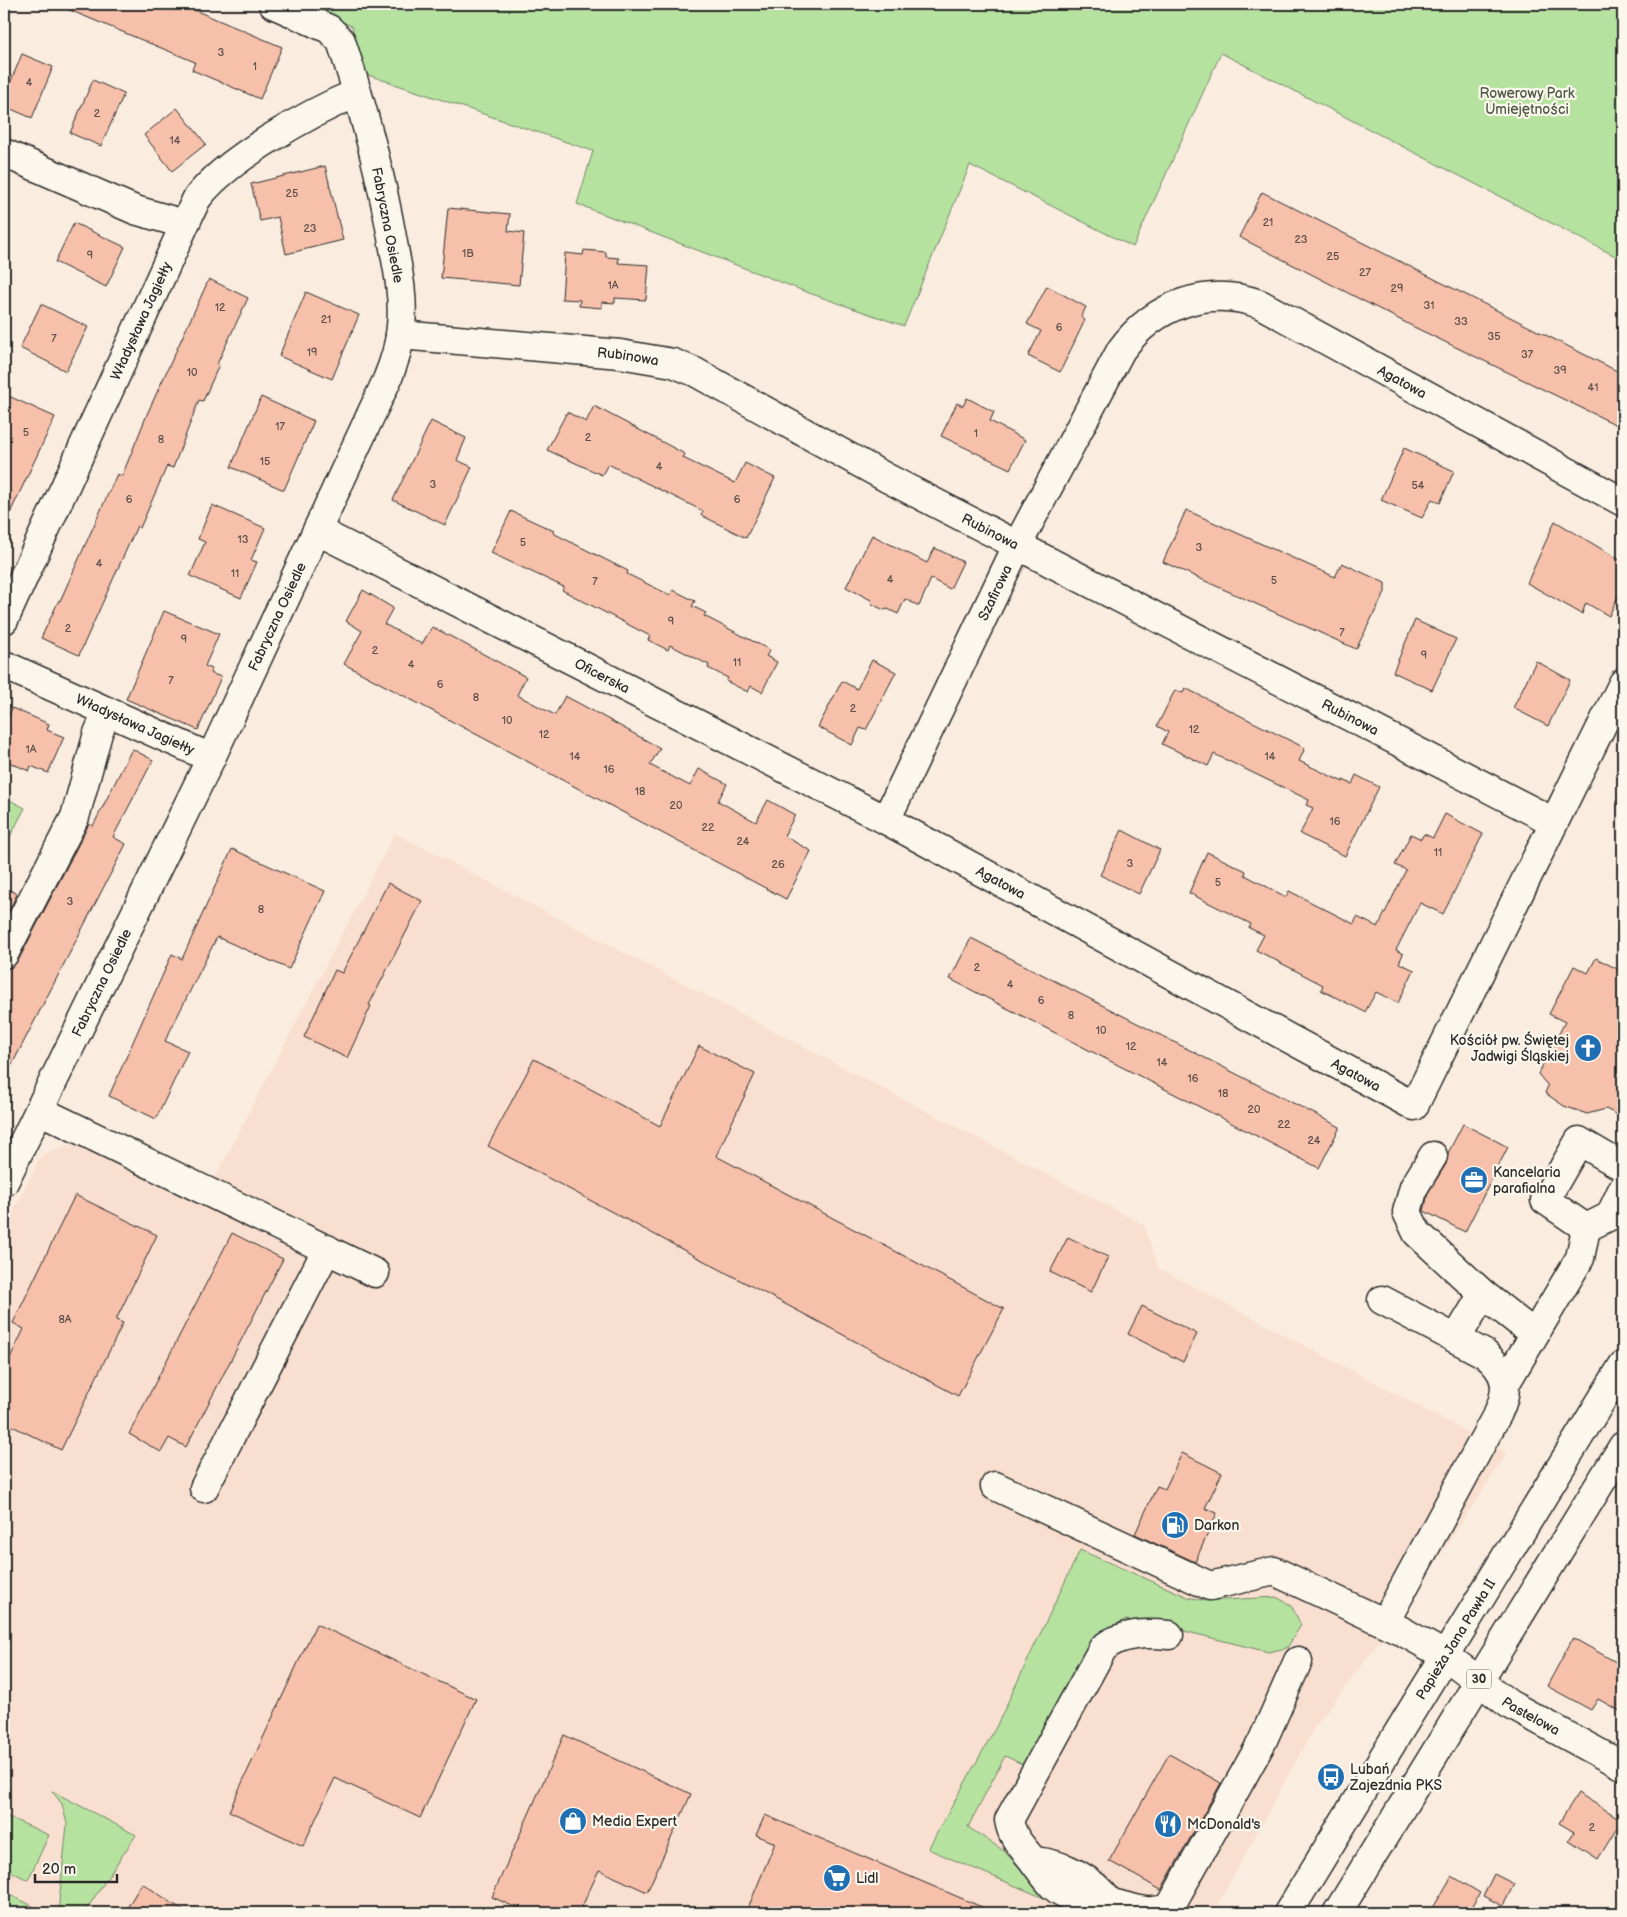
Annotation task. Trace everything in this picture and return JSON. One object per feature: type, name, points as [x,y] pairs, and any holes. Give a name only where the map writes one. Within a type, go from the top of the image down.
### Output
[{"type":"street","name":"Fabryczna Osiedle","points":[[4,1182],[211,758],[318,531],[387,380],[400,335],[400,288],[390,226],[378,173],[341,41],[329,29],[273,4]]},
{"type":"street","name":"Władysława Jagiełły","points":[[4,620],[196,200],[216,178],[290,127],[324,107],[356,93]]},
{"type":"street","points":[[4,152],[135,210],[184,224]]},
{"type":"street","name":"Agatowa","points":[[1173,306],[1191,300],[1220,295],[1237,296],[1260,304],[1623,502]]},
{"type":"street","name":"Szafirowa","points":[[886,820],[1018,544],[1121,350],[1142,325],[1173,306]]},
{"type":"street","name":"Rubinowa","points":[[400,335],[620,354],[673,363],[695,372],[887,478],[1554,822]]},
{"type":"street","name":"Oficerska","points":[[318,531],[886,820]]},
{"type":"street","name":"Władysława Jagiełły","points":[[4,665],[211,758]]},
{"type":"street","name":"Agatowa","points":[[886,820],[1414,1106],[1623,684]]},
{"type":"street","points":[[4,954],[75,817],[98,733],[107,712]]},
{"type":"street","points":[[39,1110],[375,1273]]},
{"type":"street","points":[[1586,1228],[1545,1200],[1579,1141],[1623,1167]]},
{"type":"street","points":[[1432,1156],[1414,1187],[1407,1212],[1417,1233],[1484,1294],[1534,1334]]},
{"type":"street","points":[[1586,1228],[1610,1216],[1623,1188]]},
{"type":"street","points":[[1505,1384],[1580,1258],[1586,1228]]},
{"type":"street","points":[[204,1488],[327,1249]]},
{"type":"street","points":[[1456,1339],[1484,1294]]},
{"type":"street","points":[[1382,1300],[1485,1354],[1493,1361],[1503,1376],[1506,1394],[1498,1413],[1384,1622]]},
{"type":"street","name":"Papieża Jana Pawła II","points":[[1288,1913],[1623,1365]]},
{"type":"street","name":"30","points":[[1337,1913],[1623,1446]]},
{"type":"street","name":"Pastelowa","points":[[995,1486],[1210,1586],[1274,1571],[1384,1622],[1446,1656],[1509,1704],[1623,1766]]},
{"type":"street","points":[[1169,1635],[1150,1634],[1113,1640],[1103,1648],[1009,1820],[1011,1831],[1018,1844],[1034,1861],[1055,1864],[1075,1873],[1096,1886],[1110,1903],[1134,1911],[1151,1913],[1163,1911],[1176,1899],[1262,1742],[1298,1661]]},
{"type":"shaded area","points":[[395,833],[1144,1225],[1158,1268],[1507,1453],[1408,1604],[1314,1728],[1213,1913],[84,1913],[136,1835],[53,1792],[62,1804],[67,1824],[58,1913],[4,1913],[4,1230],[42,1154],[72,1144],[202,1203]]},
{"type":"green space","name":"Rowerowy Park Umiejętności","points":[[299,4],[1623,4],[1623,260],[1221,53],[1133,247],[970,165],[904,326],[809,293],[577,204],[593,151],[365,74],[352,26]]},
{"type":"green space","points":[[4,797],[25,808],[4,848]]},
{"type":"green space","points":[[1080,1550],[1188,1597],[1206,1601],[1276,1597],[1291,1605],[1301,1625],[1287,1648],[1268,1652],[1152,1623],[1125,1620],[1101,1633],[1026,1766],[1005,1756],[968,1827],[1004,1851],[1027,1876],[1047,1891],[1044,1898],[928,1849],[996,1727]]},
{"type":"green space","points":[[52,1791],[136,1835],[84,1913],[58,1913],[67,1824],[62,1804]]},
{"type":"green space","points":[[4,1815],[49,1835],[28,1880],[4,1868]]},
{"type":"green space","points":[[4,1892],[33,1906],[29,1913],[4,1913]]},
{"type":"building","points":[[55,4],[180,4],[282,47],[260,99],[192,70],[195,62]]},
{"type":"building","points":[[22,54],[53,67],[32,118],[4,106],[4,98]]},
{"type":"building","points":[[93,80],[124,94],[101,146],[70,133]]},
{"type":"building","points":[[177,108],[206,144],[172,171],[144,135]]},
{"type":"building","points":[[325,166],[343,240],[286,254],[278,217],[260,221],[251,184]]},
{"type":"building","points":[[1262,192],[1623,374],[1623,428],[1414,327],[1239,237]]},
{"type":"building","points":[[448,208],[510,214],[508,231],[524,233],[519,285],[441,278]]},
{"type":"building","points":[[74,223],[125,247],[106,287],[55,262]]},
{"type":"building","points":[[584,250],[606,252],[606,257],[619,258],[618,263],[649,265],[646,300],[615,298],[615,303],[602,302],[602,308],[579,306],[580,300],[562,299],[565,253],[583,255]]},
{"type":"building","points":[[209,279],[248,298],[217,364],[219,365],[203,401],[199,400],[173,468],[167,466],[140,528],[137,526],[79,655],[41,638],[60,601],[117,474],[122,476],[148,412]]},
{"type":"building","points":[[1047,286],[1086,307],[1081,317],[1085,320],[1060,372],[1028,356],[1041,331],[1027,324]]},
{"type":"building","points":[[306,292],[359,315],[332,379],[279,356]]},
{"type":"building","points":[[41,304],[88,327],[66,371],[20,348]]},
{"type":"building","points":[[4,394],[55,417],[4,526]]},
{"type":"building","points":[[261,397],[314,421],[284,490],[231,467]]},
{"type":"building","points":[[967,398],[994,412],[990,421],[1025,440],[1010,469],[941,436],[957,403],[963,406]]},
{"type":"building","points":[[594,406],[685,454],[683,458],[735,483],[745,463],[775,478],[746,538],[701,515],[703,511],[608,464],[602,475],[547,450],[567,412],[586,422]]},
{"type":"building","points":[[431,421],[466,438],[457,460],[472,467],[445,525],[393,500]]},
{"type":"building","points":[[1404,448],[1454,471],[1440,503],[1432,499],[1422,518],[1381,500]]},
{"type":"building","points":[[212,505],[265,528],[251,560],[257,562],[241,598],[190,576],[205,542],[198,539]]},
{"type":"building","points":[[1186,510],[1335,577],[1342,563],[1385,583],[1385,592],[1356,649],[1163,562]]},
{"type":"building","points":[[511,511],[554,531],[553,533],[628,571],[627,574],[670,595],[673,590],[695,601],[692,606],[706,613],[704,616],[770,650],[766,656],[777,662],[762,692],[751,686],[748,692],[726,681],[728,678],[708,668],[709,665],[670,645],[668,650],[648,640],[650,636],[562,590],[564,587],[491,553]]},
{"type":"building","points":[[1555,521],[1623,562],[1623,585],[1609,616],[1586,603],[1582,614],[1527,583]]},
{"type":"building","points":[[872,535],[927,563],[935,548],[963,562],[950,589],[931,579],[919,606],[905,599],[898,614],[888,609],[884,610],[872,604],[871,600],[846,587]]},
{"type":"building","points":[[363,590],[393,608],[384,624],[422,644],[432,627],[446,634],[526,677],[517,695],[555,715],[565,696],[582,705],[660,748],[650,765],[690,786],[699,769],[727,784],[718,801],[756,822],[768,800],[795,815],[784,836],[811,851],[786,899],[344,664],[362,631],[346,621]]},
{"type":"building","points":[[164,611],[219,634],[205,666],[212,669],[210,673],[221,677],[198,730],[126,699]]},
{"type":"building","points":[[1415,620],[1456,639],[1432,690],[1393,672]]},
{"type":"building","points":[[872,660],[896,672],[866,730],[860,728],[852,745],[818,727],[842,681],[857,689]]},
{"type":"building","points":[[1536,661],[1570,680],[1548,726],[1513,708]]},
{"type":"building","points":[[1185,688],[1305,748],[1299,761],[1343,782],[1343,780],[1352,784],[1356,775],[1379,787],[1345,856],[1300,834],[1313,808],[1306,805],[1309,800],[1214,754],[1208,766],[1162,744],[1168,732],[1157,726],[1175,690],[1183,693]]},
{"type":"building","points":[[12,708],[49,724],[47,730],[64,737],[48,773],[31,766],[29,771],[4,760],[4,728]]},
{"type":"building","points":[[132,749],[153,760],[113,837],[126,844],[4,1080],[4,969],[12,967],[18,961],[89,824],[93,826]]},
{"type":"building","points":[[1445,814],[1483,834],[1443,914],[1420,903],[1396,950],[1403,954],[1399,963],[1414,970],[1398,1003],[1376,992],[1365,1012],[1321,990],[1323,985],[1256,950],[1264,935],[1249,928],[1251,924],[1189,893],[1207,852],[1246,871],[1245,875],[1286,897],[1289,891],[1354,924],[1357,917],[1378,927],[1406,870],[1395,865],[1411,834],[1421,839],[1424,834],[1433,838]]},
{"type":"building","points":[[1122,830],[1160,850],[1139,894],[1100,875]]},
{"type":"building","points":[[232,849],[325,891],[289,969],[217,937],[165,1041],[188,1051],[156,1119],[109,1096],[172,954],[182,959]]},
{"type":"building","points":[[388,883],[422,901],[369,1005],[371,1006],[347,1058],[304,1037],[335,970],[342,973]]},
{"type":"building","points":[[4,887],[17,894],[4,921]]},
{"type":"building","points":[[971,938],[1340,1127],[1319,1168],[950,979]]},
{"type":"building","name":"Kościół pw. Świętej Jadwigi Śląskiej","points":[[1596,958],[1623,972],[1623,1118],[1606,1109],[1587,1114],[1564,1106],[1545,1093],[1548,1086],[1538,1074],[1565,1022],[1549,1014],[1574,966],[1588,973]]},
{"type":"building","points":[[699,1046],[755,1074],[716,1156],[1004,1309],[958,1396],[488,1146],[534,1059],[660,1126]]},
{"type":"building","points":[[1463,1124],[1508,1147],[1465,1232],[1424,1211],[1428,1193],[1446,1164],[1448,1153]]},
{"type":"building","points":[[75,1195],[157,1235],[116,1320],[123,1323],[61,1450],[4,1422],[4,1370],[24,1329],[13,1323]]},
{"type":"building","points":[[232,1233],[283,1259],[186,1447],[169,1438],[161,1452],[129,1434]]},
{"type":"building","points":[[1068,1237],[1108,1257],[1091,1292],[1050,1272]]},
{"type":"building","points":[[1142,1306],[1197,1334],[1183,1362],[1128,1334]]},
{"type":"building","name":"Darkon","points":[[1182,1453],[1222,1473],[1205,1508],[1217,1513],[1195,1562],[1135,1534],[1157,1486],[1165,1489]]},
{"type":"building","points":[[316,1624],[476,1699],[420,1818],[335,1778],[303,1846],[229,1811]]},
{"type":"building","points":[[1573,1638],[1623,1666],[1623,1713],[1598,1699],[1591,1710],[1547,1686]]},
{"type":"building","name":"Media Expert","points":[[564,1735],[691,1794],[647,1892],[599,1870],[579,1913],[528,1913],[492,1897]]},
{"type":"building","name":"McDonald's","points":[[1169,1754],[1221,1783],[1161,1890],[1109,1861]]},
{"type":"building","points":[[1578,1793],[1622,1820],[1598,1859],[1569,1840],[1574,1832],[1559,1823]]},
{"type":"building","name":"Lidl","points":[[765,1815],[996,1913],[746,1913],[775,1843],[756,1835]]},
{"type":"building","points":[[1494,1874],[1514,1884],[1503,1906],[1483,1896]]},
{"type":"building","points":[[1452,1876],[1480,1893],[1468,1913],[1430,1913]]},
{"type":"building","points":[[142,1883],[187,1913],[124,1913]]},
{"type":"place","name":"Kościół pw. Świętej Jadwigi Śląskiej","points":[[1588,1048]]},
{"type":"place","name":"Kancelaria parafialna","points":[[1474,1180]]},
{"type":"place","name":"Darkon","points":[[1175,1525]]},
{"type":"place","name":"Lubań Zajezdnia PKS","points":[[1331,1777]]},
{"type":"place","name":"Media Expert","points":[[573,1821]]},
{"type":"place","name":"McDonald's","points":[[1168,1824]]},
{"type":"place","name":"Lidl","points":[[837,1878]]}]
